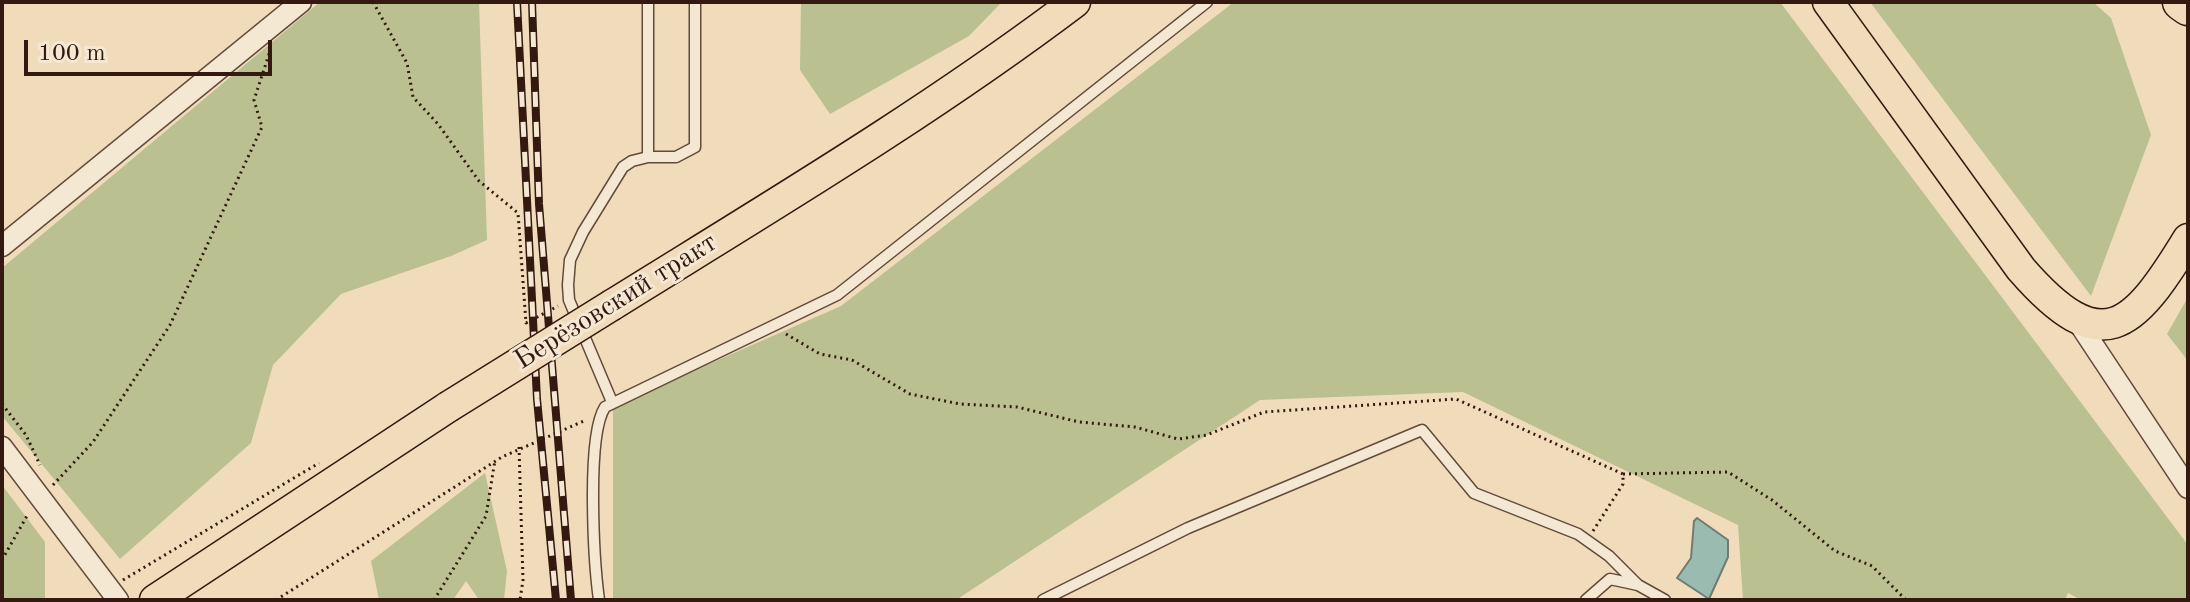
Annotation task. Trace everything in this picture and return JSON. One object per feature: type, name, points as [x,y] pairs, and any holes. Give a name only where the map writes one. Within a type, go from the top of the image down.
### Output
[{"type":"highway","points":[[2181,2],[2188,7]]},
{"type":"main road","name":"Берёзовский тракт","points":[[155,600],[448,407],[784,198],[1023,41],[1075,2]]},
{"type":"main road","points":[[1828,2],[2021,269],[2052,304],[2078,322],[2100,325],[2133,314],[2157,289],[2188,239]]},
{"type":"street","points":[[2,246],[301,2]]},
{"type":"street","points":[[2078,322],[2188,488]]},
{"type":"street","points":[[2,447],[114,594]]},
{"type":"lane","points":[[648,2],[648,157]]},
{"type":"lane","points":[[612,402],[569,300],[570,260],[583,232],[623,167],[648,157],[676,157],[695,147],[695,2]]},
{"type":"lane","points":[[599,600],[595,477],[600,415],[612,402],[837,295],[1207,2]]},
{"type":"lane","points":[[1043,600],[1188,528],[1422,430],[1474,493],[1587,541],[1609,556],[1638,585],[1665,600]]},
{"type":"lane","points":[[1586,600],[1610,579],[1638,585]]},
{"type":"path","points":[[373,2],[407,63],[413,97],[438,124],[479,181],[518,213],[526,323],[569,300]]},
{"type":"path","points":[[50,488],[93,442],[170,325],[262,127],[254,100],[281,18]]},
{"type":"path","points":[[769,327],[798,339],[820,354],[852,360],[910,394],[960,404],[1017,407],[1079,422],[1135,427],[1178,439],[1207,435],[1264,412],[1456,399],[1623,474],[1728,472],[1772,500],[1835,551],[1872,566],[1906,600]]},
{"type":"path","points":[[276,600],[495,460],[519,447],[600,415]]},
{"type":"path","points":[[519,447],[523,580],[520,600]]},
{"type":"path","points":[[434,600],[486,516],[495,460]]},
{"type":"path","points":[[114,594],[321,461]]},
{"type":"path","points":[[1587,541],[1623,484],[1623,474]]},
{"type":"green space","points":[[320,2],[479,2],[487,240],[451,256],[341,294],[273,365],[251,443],[120,559],[2,416],[2,268]]},
{"type":"green space","points":[[801,2],[1002,2],[969,36],[830,114],[800,70]]},
{"type":"green space","points":[[1234,2],[1780,2],[2188,545],[2188,600],[2081,600],[2068,593],[2065,600],[1743,600],[1738,525],[1463,392],[1260,400],[956,600],[613,600],[613,406],[841,306]]},
{"type":"green space","points":[[1870,2],[2093,2],[2111,18],[2151,135],[2091,296]]},
{"type":"green space","points":[[2188,297],[2188,361],[2167,334]]},
{"type":"green space","points":[[485,473],[507,571],[504,600],[479,600],[466,581],[453,600],[379,600],[371,561]]},
{"type":"green space","points":[[2,485],[45,542],[45,600],[2,600]]},
{"type":"water","points":[[1697,518],[1728,540],[1728,557],[1709,599],[1677,578],[1691,558],[1694,521]]},
{"type":"railway","points":[[517,2],[537,399],[556,600]]},
{"type":"railway","points":[[532,2],[539,204],[571,600]]}]
